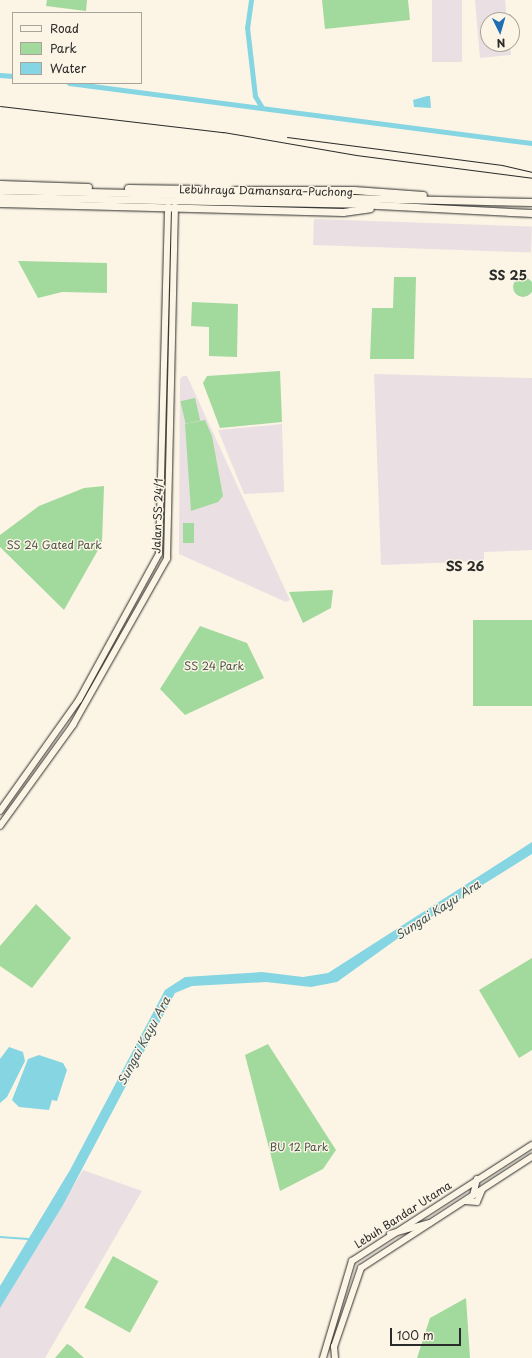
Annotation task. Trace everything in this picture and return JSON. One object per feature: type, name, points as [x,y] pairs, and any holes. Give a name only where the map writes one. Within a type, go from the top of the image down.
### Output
[{"type":"highway","points":[[0,184],[354,190],[429,197]]},
{"type":"highway","name":"Lebuhraya Damansara–Puchong","points":[[0,190],[532,213]]},
{"type":"highway","name":"Lebuhraya Damansara–Puchong","points":[[0,197],[242,195],[429,197],[532,202]]},
{"type":"highway","points":[[0,203],[343,212],[378,207]]},
{"type":"main road","name":"Jalan SS 24/1","points":[[0,811],[79,700],[159,554],[171,207]]},
{"type":"main road","name":"Jalan SS 24/1","points":[[0,826],[73,725],[167,559],[171,207]]},
{"type":"main road","name":"Lebuh Bandar Utama","points":[[323,1358],[352,1261],[390,1234],[532,1145]]},
{"type":"main road","name":"Lebuh Bandar Utama","points":[[335,1358],[334,1347],[361,1268],[532,1157]]},
{"type":"main road","points":[[457,1192],[473,1196],[478,1179]]},
{"type":"main road","points":[[464,1201],[477,1202],[484,1188]]},
{"type":"main road","points":[[390,1234],[430,1223]]},
{"type":"shaded area","points":[[432,0],[462,0],[462,62],[432,62]]},
{"type":"shaded area","points":[[475,0],[505,0],[506,12],[480,12],[480,52],[511,52],[511,55],[480,58]]},
{"type":"shaded area","points":[[314,219],[532,227],[531,253],[313,245]]},
{"type":"shaded area","points":[[374,374],[532,378],[532,550],[484,552],[484,561],[381,565]]},
{"type":"shaded area","points":[[183,376],[187,376],[290,600],[286,602],[179,554],[180,379]]},
{"type":"shaded area","points":[[282,424],[284,492],[244,494],[218,430]]},
{"type":"shaded area","points":[[83,1170],[142,1191],[45,1358],[0,1358],[0,1304]]},
{"type":"green space","points":[[47,0],[87,0],[86,11],[46,6]]},
{"type":"green space","points":[[322,0],[408,0],[410,20],[325,29]]},
{"type":"green space","points":[[18,261],[107,263],[107,293],[62,292],[38,298]]},
{"type":"green space","points":[[394,277],[416,277],[414,359],[370,359],[372,308],[393,308]]},
{"type":"green space","points":[[523,277],[530,280],[533,287],[530,294],[523,297],[516,294],[513,287],[516,280]]},
{"type":"green space","points":[[192,302],[238,304],[237,357],[209,356],[209,327],[191,326]]},
{"type":"green space","points":[[280,371],[282,422],[220,428],[203,383],[207,376]]},
{"type":"green space","points":[[195,398],[200,420],[186,424],[180,401]]},
{"type":"green space","points":[[205,420],[212,436],[223,496],[218,502],[191,511],[185,424]]},
{"type":"green space","name":"SS 24 Gated Park","points":[[104,486],[102,543],[64,610],[0,547],[0,535],[39,506],[84,488]]},
{"type":"green space","points":[[183,523],[194,523],[194,543],[183,543]]},
{"type":"green space","points":[[333,590],[331,608],[303,623],[289,592]]},
{"type":"green space","points":[[473,620],[532,620],[532,706],[473,706]]},
{"type":"green space","name":"SS 24 Park","points":[[200,626],[247,643],[264,678],[185,715],[160,689]]},
{"type":"green space","points":[[36,904],[71,938],[32,988],[0,966],[0,946]]},
{"type":"green space","points":[[532,958],[532,1050],[519,1058],[479,990]]},
{"type":"green space","name":"BU 12 Park","points":[[268,1044],[336,1150],[323,1169],[280,1191],[245,1055]]},
{"type":"green space","points":[[113,1256],[158,1281],[130,1333],[84,1308]]},
{"type":"green space","points":[[466,1298],[470,1358],[417,1358],[430,1318]]},
{"type":"green space","points":[[67,1344],[71,1346],[84,1358],[55,1358]]},
{"type":"water","points":[[430,96],[431,108],[414,107],[413,100]]},
{"type":"water","name":"Sungai Kayu Ara","points":[[532,842],[532,854],[404,934],[337,982],[311,987],[266,982],[192,986],[175,993],[63,1205],[0,1308],[0,1286],[70,1170],[165,990],[185,977],[262,972],[303,977],[328,973]]},
{"type":"water","points":[[9,1047],[23,1052],[25,1061],[7,1097],[0,1103],[0,1059]]},
{"type":"water","points":[[39,1055],[63,1063],[67,1070],[57,1101],[52,1100],[49,1110],[19,1107],[12,1100],[28,1059]]},
{"type":"waterway","points":[[251,0],[247,27],[255,96],[261,106]]},
{"type":"waterway","points":[[0,75],[12,76]]},
{"type":"waterway","points":[[77,84],[532,143]]},
{"type":"waterway","points":[[0,1237],[31,1239]]},
{"type":"tram line","points":[[0,106],[223,132],[356,155],[532,178]]},
{"type":"tram line","points":[[287,137],[502,165],[532,172]]},
{"type":"district","name":"SS 25","points":[[508,275]]},
{"type":"district","name":"SS 26","points":[[465,566]]}]
